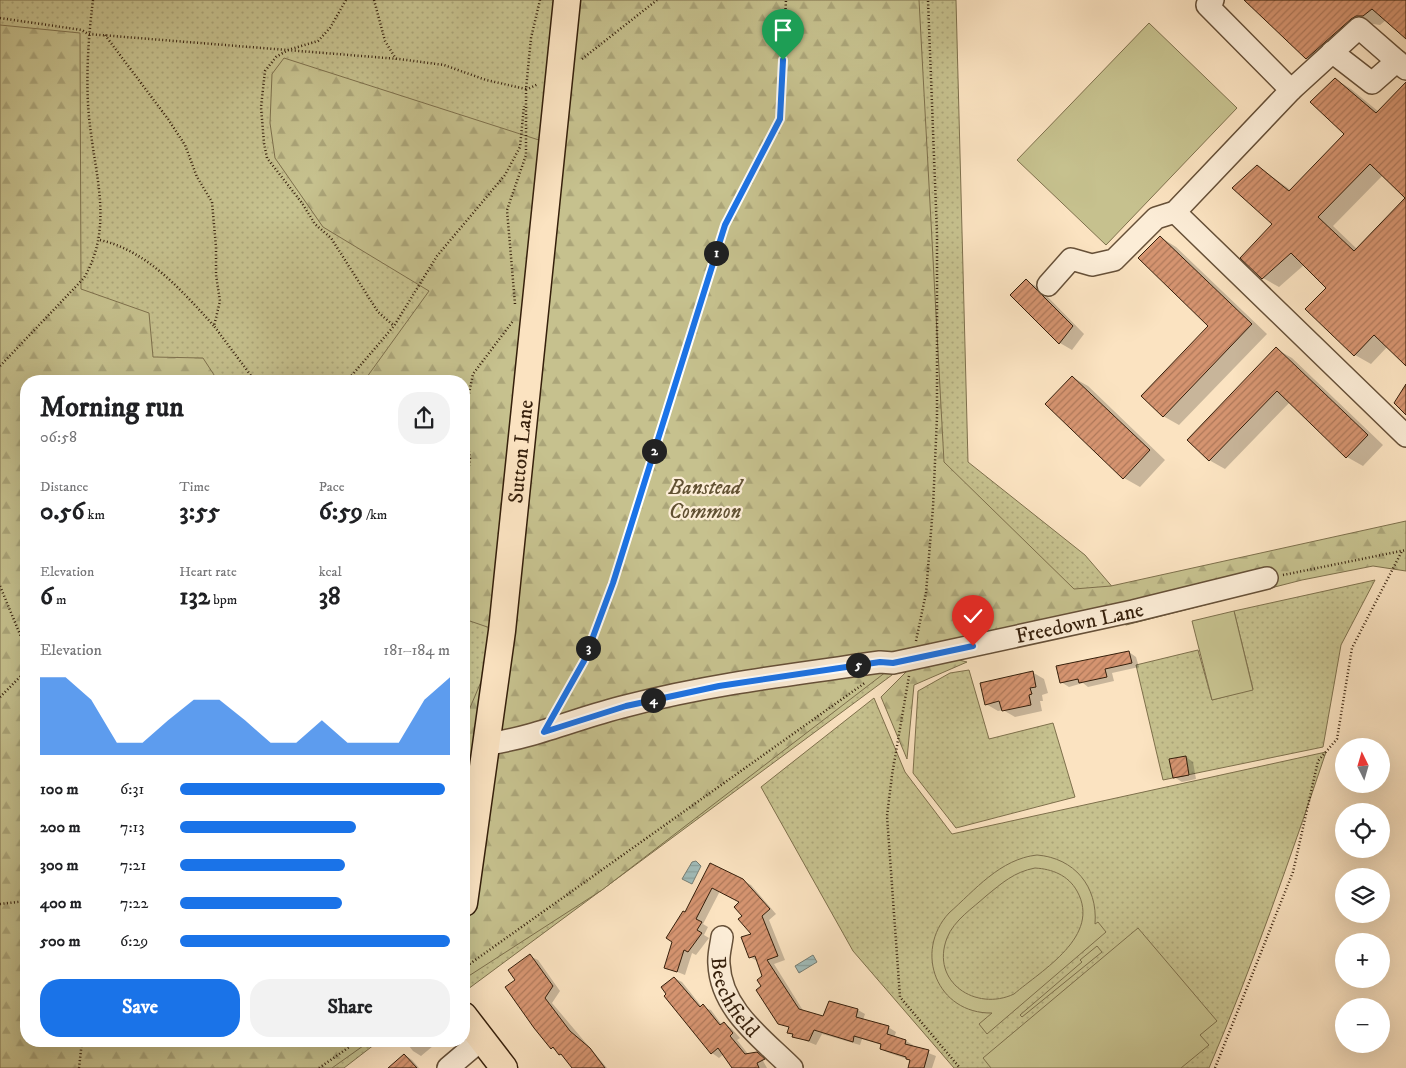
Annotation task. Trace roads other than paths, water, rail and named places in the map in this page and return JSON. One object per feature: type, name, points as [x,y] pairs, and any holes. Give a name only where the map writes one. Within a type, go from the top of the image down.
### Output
[{"type":"main road","name":"Sutton Lane","points":[[470,863],[488,744],[520,463],[567,0]]},
{"type":"main road","points":[[470,1025],[504,1068]]},
{"type":"street","points":[[1212,0],[1207,5],[1291,90]]},
{"type":"street","points":[[1048,285],[1071,259],[1092,265],[1114,260],[1156,218],[1175,212],[1291,90],[1332,52],[1359,28],[1401,65],[1372,83],[1332,52]]},
{"type":"street","points":[[1175,212],[1406,436]]},
{"type":"street","name":"Freedown Lane","points":[[488,744],[516,740],[626,706],[719,686],[912,659],[1132,611],[1266,578]]},
{"type":"street","name":"Beechfield","points":[[722,937],[719,966],[724,984],[733,1004],[751,1031],[792,1068]]},
{"type":"street","points":[[448,1068],[480,1040]]},
{"type":"water","points":[[696,861],[701,866],[692,884],[682,879],[692,862]]},
{"type":"water","points":[[813,955],[817,962],[799,973],[795,966]]},
{"type":"park label","name":"Banstead Common","points":[[705,499]]}]
